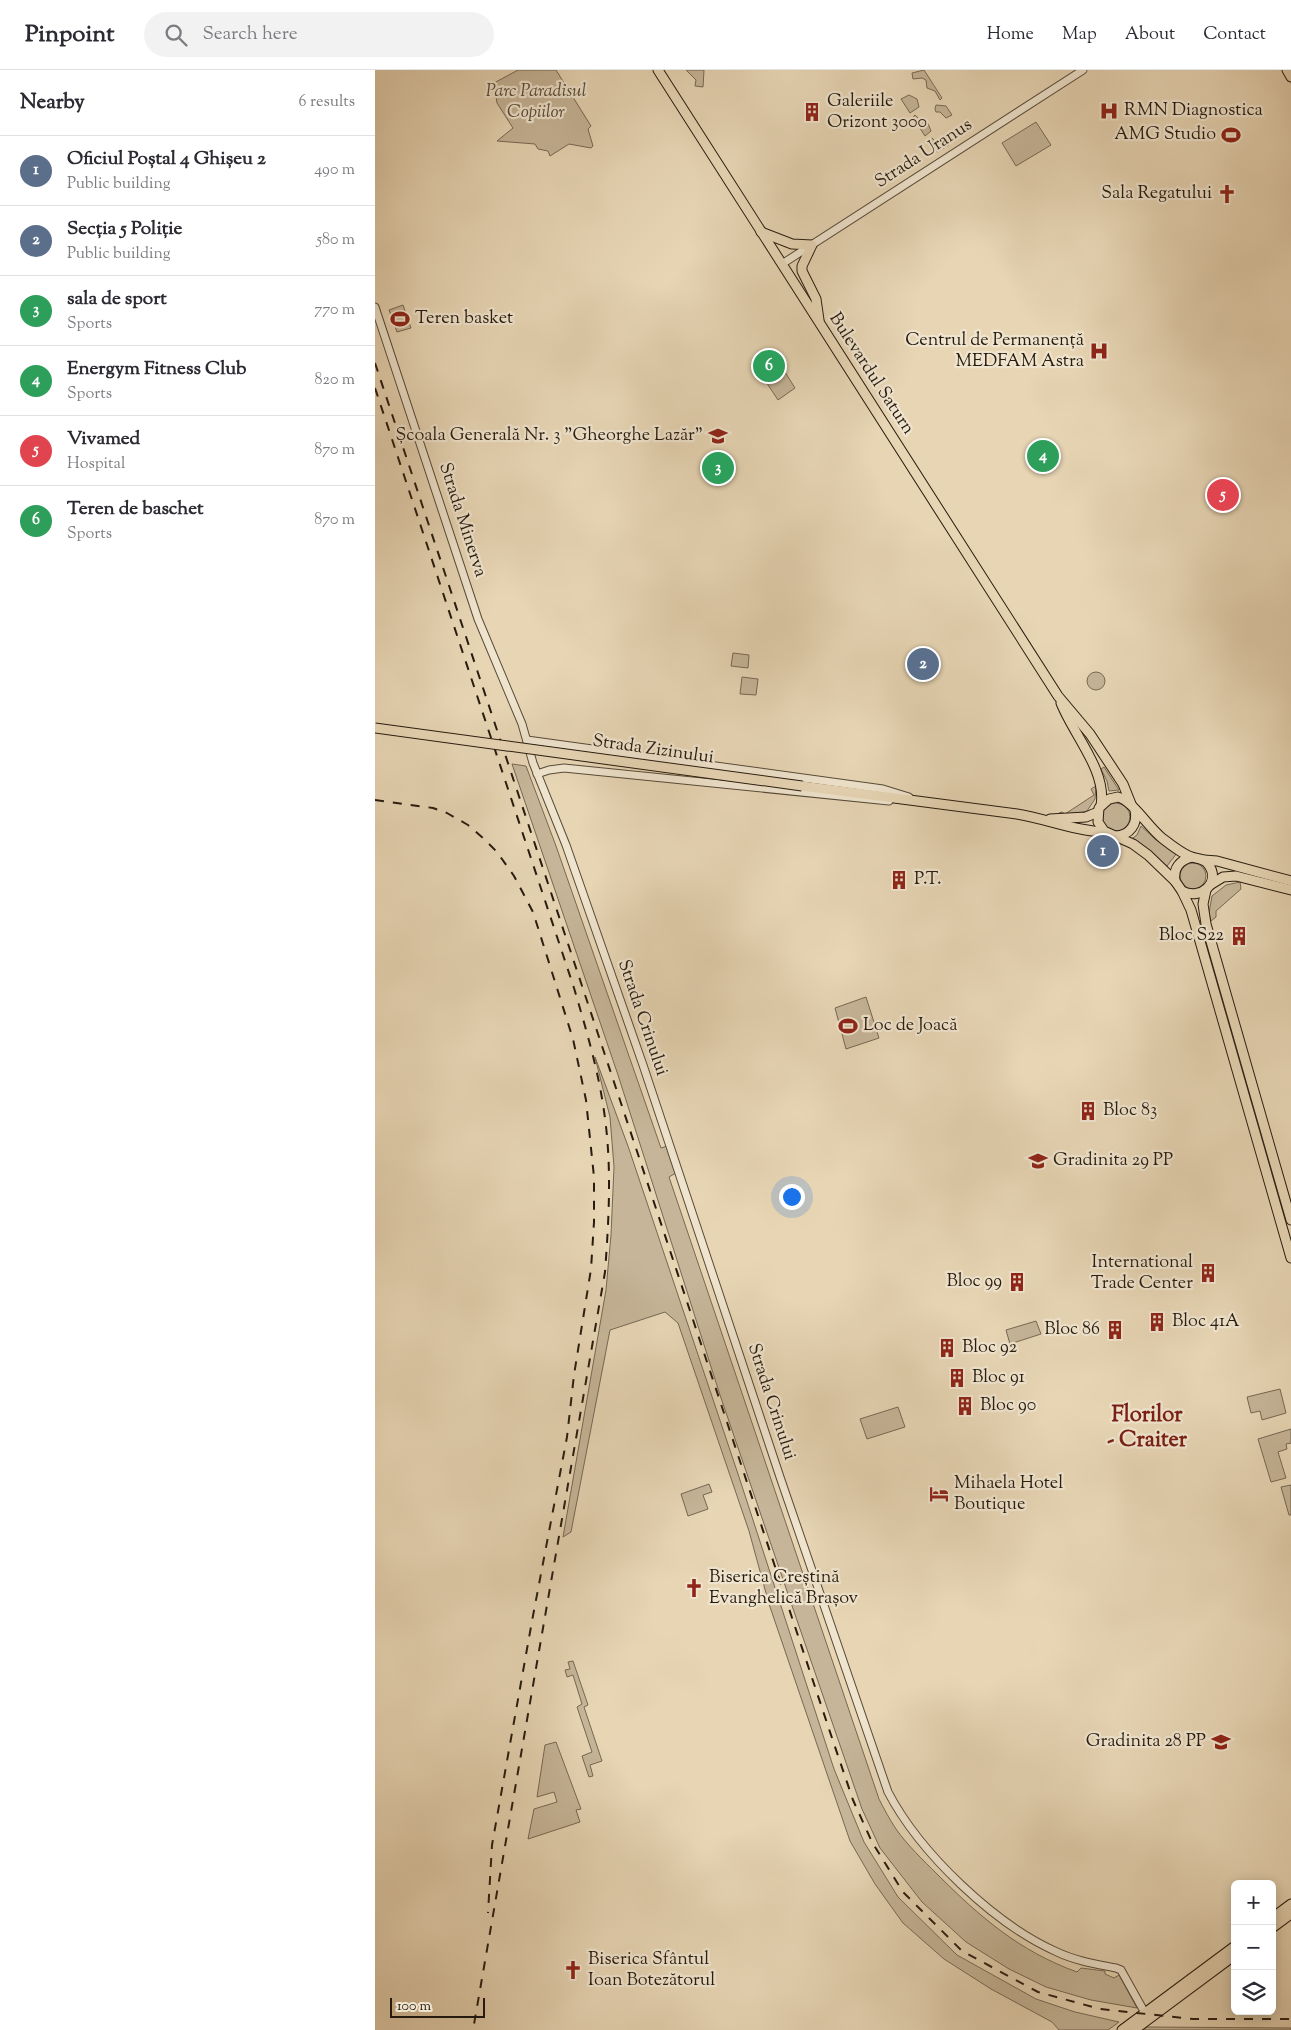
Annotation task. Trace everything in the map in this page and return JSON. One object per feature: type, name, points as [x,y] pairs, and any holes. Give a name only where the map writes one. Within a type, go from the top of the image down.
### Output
[{"type":"main road","name":"Bulevardul Saturn","points":[[659,70],[1058,696],[1090,734],[1123,784],[1133,807]]},
{"type":"main road","points":[[1287,70],[1291,77]]},
{"type":"main road","points":[[761,232],[783,242],[812,245],[802,266],[802,271],[816,299],[819,322]]},
{"type":"main road","name":"Bulevardul Saturn","points":[[1058,696],[1067,718],[1098,774],[1102,790],[1099,808]]},
{"type":"main road","name":"Strada Zizinului","points":[[375,728],[1047,820],[1086,817],[1099,808]]},
{"type":"main road","points":[[1133,807],[1135,822],[1131,830],[1123,835],[1109,834],[1098,822],[1099,808],[1109,799],[1119,797],[1133,807],[1159,835],[1192,857],[1217,861],[1291,881]]},
{"type":"main road","name":"Strada Zizinului","points":[[1047,820],[1062,826],[1109,834],[1133,844],[1175,880]]},
{"type":"main road","points":[[1192,857],[1185,859],[1177,866],[1174,873],[1175,880],[1182,891],[1194,921],[1291,1258]]},
{"type":"main road","points":[[1204,860],[1212,871],[1203,904],[1206,924],[1291,1220]]},
{"type":"main road","points":[[1182,891],[1192,895],[1208,888],[1223,877],[1236,876],[1291,890]]},
{"type":"main road","points":[[1276,1915],[1291,1904]]},
{"type":"main road","points":[[1276,1925],[1291,1914]]},
{"type":"main road","points":[[1122,2030],[1231,1949]]},
{"type":"main road","points":[[1134,2030],[1231,1959]]},
{"type":"street","name":"Strada Uranus","points":[[782,264],[1083,70]]},
{"type":"street","name":"Strada Minerva","points":[[375,307],[478,619],[527,740]]},
{"type":"street","name":"Strada Crinului","points":[[527,740],[537,774],[566,845],[643,1065],[887,1792],[908,1826],[929,1852],[956,1879],[1007,1922],[1057,1952],[1083,1961],[1121,1970],[1145,2013]]},
{"type":"street","name":"Strada Zizinului","points":[[527,740],[883,789],[926,802]]},
{"type":"street","name":"Strada Zizinului","points":[[537,774],[565,768],[865,800],[926,802]]},
{"type":"green space","name":"Parc Paradisul Copiilor","points":[[518,70],[556,70],[591,126],[588,129],[593,146],[591,148],[569,144],[550,156],[548,151],[538,149],[535,144],[497,141],[513,128],[497,103],[494,83]]},
{"type":"green space","points":[[686,70],[704,70],[703,87],[695,86],[696,80]]},
{"type":"green space","points":[[924,70],[942,98],[940,100],[935,91],[927,88],[926,80],[922,78],[913,79],[912,73]]},
{"type":"green space","points":[[909,95],[917,99],[919,107],[910,113],[901,99]]},
{"type":"green space","points":[[936,105],[946,106],[952,115],[946,118],[940,112],[936,112]]},
{"type":"green space","points":[[915,115],[920,120],[927,121],[931,131],[925,136],[913,117]]},
{"type":"green space","points":[[1036,122],[1051,145],[1016,166],[1002,143]]},
{"type":"green space","points":[[932,138],[937,143],[948,142],[949,145],[937,152],[929,140]]},
{"type":"green space","name":"Teren basket","points":[[403,305],[411,328],[397,332],[389,310]]},
{"type":"green space","points":[[773,353],[795,388],[778,400],[755,365]]},
{"type":"green space","points":[[733,653],[749,655],[748,668],[731,666]]},
{"type":"green space","points":[[1096,672],[1102,675],[1105,681],[1102,687],[1096,690],[1090,687],[1087,681],[1090,675]]},
{"type":"green space","points":[[742,677],[758,679],[756,695],[740,694]]},
{"type":"green space","points":[[512,764],[526,766],[556,846],[661,1148],[667,1146],[676,1173],[669,1177],[879,1799],[896,1829],[911,1847],[969,1905],[1001,1931],[1037,1954],[1077,1972],[1081,1968],[1105,1971],[1105,1974],[1114,1978],[1119,1975],[1137,2008],[1091,2000],[1046,1987],[1009,1969],[966,1942],[922,1902],[880,1848],[862,1809],[720,1395],[618,1075]]},
{"type":"green space","points":[[1104,767],[1119,790],[1109,791],[1107,781],[1101,769]]},
{"type":"green space","points":[[1096,786],[1095,799],[1087,811],[1067,816],[1059,813],[1065,814],[1094,795],[1091,789]]},
{"type":"green space","points":[[1116,803],[1126,807],[1130,817],[1126,827],[1116,831],[1106,827],[1102,817],[1106,807]]},
{"type":"green space","points":[[1141,826],[1156,840],[1177,853],[1167,866],[1149,851],[1130,840],[1137,835]]},
{"type":"green space","points":[[1193,863],[1202,867],[1206,876],[1202,885],[1193,889],[1184,885],[1180,876],[1184,867]]},
{"type":"green space","points":[[1240,882],[1241,889],[1216,911],[1216,917],[1211,921],[1209,913],[1212,896],[1226,885]]},
{"type":"green space","points":[[866,997],[879,1038],[846,1049],[835,1008]]},
{"type":"green space","points":[[595,1057],[628,1146],[834,1769],[864,1842],[898,1897],[957,1955],[1036,1999],[1075,2012],[1119,2022],[1108,2030],[1059,2030],[1052,2022],[991,1989],[944,1959],[903,1923],[875,1884],[850,1841],[769,1604],[749,1531],[678,1323],[665,1312],[610,1330],[571,1532],[563,1537],[606,1290],[611,1235],[614,1167],[610,1117]]},
{"type":"green space","points":[[1036,1321],[1041,1334],[1010,1344],[1006,1330]]},
{"type":"green space","points":[[1280,1389],[1286,1413],[1262,1420],[1260,1411],[1251,1413],[1247,1397]]},
{"type":"green space","points":[[898,1407],[905,1427],[867,1439],[860,1419]]},
{"type":"green space","points":[[1291,1429],[1291,1443],[1286,1444],[1287,1449],[1278,1452],[1286,1478],[1271,1482],[1258,1439]]},
{"type":"green space","points":[[709,1484],[712,1492],[703,1495],[708,1509],[688,1516],[681,1494]]},
{"type":"green space","points":[[1291,1485],[1291,1515],[1289,1515],[1281,1487]]},
{"type":"green space","points":[[573,1661],[588,1705],[584,1707],[602,1761],[590,1765],[593,1776],[589,1777],[582,1756],[592,1752],[577,1707],[582,1704],[573,1675],[567,1677],[565,1670],[570,1669],[568,1662]]},
{"type":"green space","points":[[556,1742],[581,1809],[576,1810],[580,1822],[528,1839],[534,1809],[557,1802],[554,1792],[537,1797],[545,1745]]},
{"type":"green space","points":[[1147,2027],[1291,2028],[1291,2030],[1143,2030]]},
{"type":"railway","points":[[375,363],[830,1732],[853,1800],[872,1842],[903,1892],[962,1951],[1038,1992],[1100,2009],[1193,2019],[1291,2019]]},
{"type":"railway","points":[[375,388],[574,988],[598,1080],[607,1131],[609,1211],[605,1272],[473,2030]]},
{"type":"railway","points":[[375,800],[433,808],[447,813],[468,825],[483,838],[497,852],[514,876],[533,912],[573,1039],[586,1100],[594,1177],[591,1269],[574,1375],[567,1437],[492,1845],[488,1913]]},
{"type":"place","name":"RMN Diagnostica","points":[[1109,111]]},
{"type":"place","name":"Galeriile Orizont 3000","points":[[812,112]]},
{"type":"place","name":"AMG Studio","points":[[1231,135]]},
{"type":"place","name":"Sala Regatului","points":[[1227,194]]},
{"type":"place","name":"Teren basket","points":[[400,319]]},
{"type":"place","name":"Centrul de Permanență MEDFAM Astra","points":[[1099,351]]},
{"type":"place","name":"Teren de baschet","points":[[769,366]]},
{"type":"place","name":"Școala Generală Nr. 3 \"Gheorghe Lazăr\"","points":[[718,436]]},
{"type":"place","name":"Energym Fitness Club","points":[[1043,456]]},
{"type":"place","name":"sala de sport","points":[[718,468]]},
{"type":"place","name":"Vivamed","points":[[1223,495]]},
{"type":"place","name":"Secția 5 Poliție","points":[[923,664]]},
{"type":"place","name":"Oficiul Poștal 4 Ghișeu 2","points":[[1103,851]]},
{"type":"place","name":"P.T.","points":[[899,880]]},
{"type":"place","name":"Bloc S22","points":[[1239,936]]},
{"type":"place","name":"Loc de Joacă","points":[[848,1026]]},
{"type":"place","name":"Bloc 83","points":[[1088,1111]]},
{"type":"place","name":"Gradinita 29 PP","points":[[1038,1161]]},
{"type":"place","name":"International Trade Center","points":[[1208,1273]]},
{"type":"place","name":"Bloc 99","points":[[1017,1282]]},
{"type":"place","name":"Bloc 41A","points":[[1157,1322]]},
{"type":"place","name":"Bloc 86","points":[[1115,1330]]},
{"type":"place","name":"Bloc 92","points":[[947,1348]]},
{"type":"place","name":"Bloc 91","points":[[957,1378]]},
{"type":"place","name":"Bloc 90","points":[[965,1406]]},
{"type":"place","name":"Mihaela Hotel Boutique","points":[[939,1494]]},
{"type":"place","name":"Biserica Creștină Evanghelică Brașov","points":[[694,1588]]},
{"type":"place","name":"Gradinita 28 PP","points":[[1221,1742]]},
{"type":"place","name":"Biserica Sfântul Ioan Botezătorul","points":[[573,1970]]},
{"type":"district","name":"Florilor - Craiter","points":[[1147,1428]]}]
